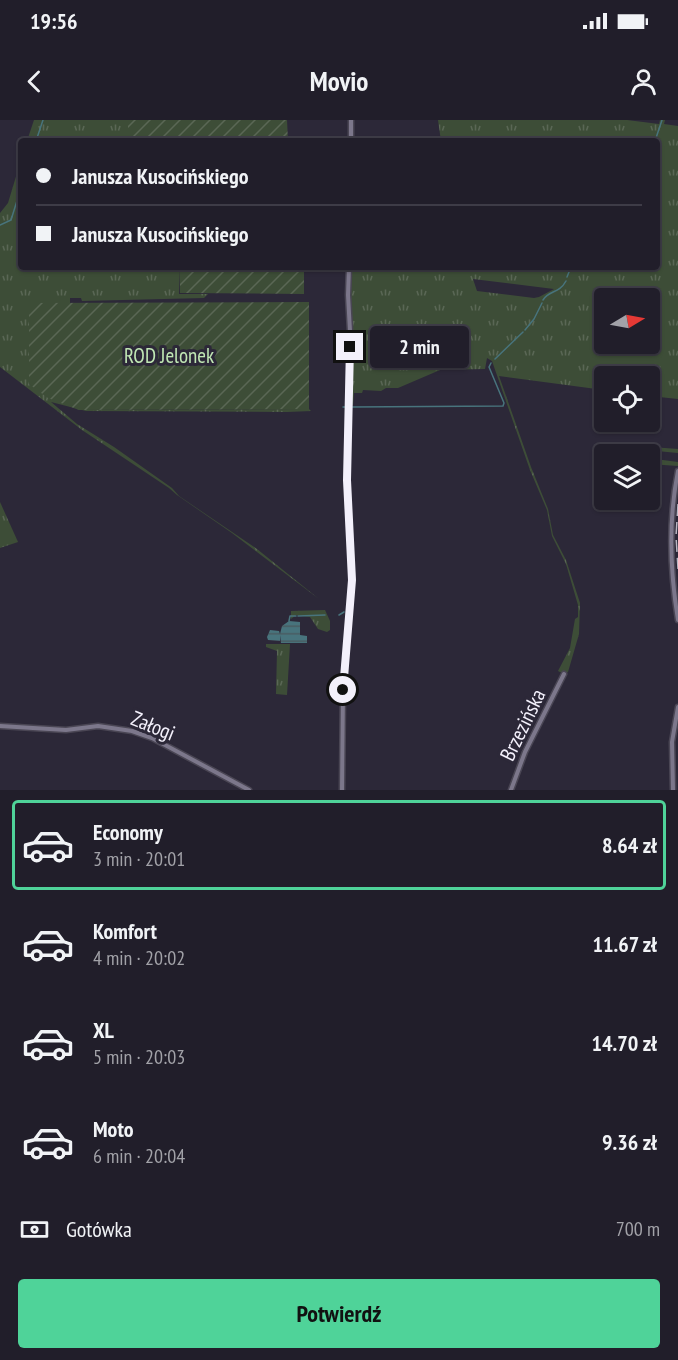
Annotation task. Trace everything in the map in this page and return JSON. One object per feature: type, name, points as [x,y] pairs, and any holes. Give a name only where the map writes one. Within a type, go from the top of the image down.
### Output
[{"type":"street","points":[[351,120],[351,138]]},
{"type":"street","points":[[342,790],[343,699],[352,580],[347,480],[349,270]]},
{"type":"street","points":[[678,471],[672,507],[671,551],[678,620]]},
{"type":"street","name":"Brzezińska","points":[[511,790],[525,752],[564,674]]},
{"type":"street","points":[[673,790],[672,742],[678,707]]},
{"type":"street","name":"Załogi","points":[[0,726],[66,730],[98,726],[132,730],[152,738],[249,790]]},
{"type":"green space","points":[[34,120],[128,120],[128,138],[28,138]]},
{"type":"green space","points":[[128,120],[287,120],[288,138],[128,138]]},
{"type":"green space","points":[[438,120],[627,120],[659,124],[660,120],[665,120],[664,124],[678,126],[678,399],[660,397],[660,366],[594,366],[594,389],[499,376],[548,509],[553,535],[566,560],[580,603],[579,634],[568,672],[564,674],[558,671],[570,648],[575,619],[578,617],[578,605],[566,564],[552,536],[547,510],[530,470],[492,361],[487,358],[485,369],[440,370],[398,388],[386,388],[381,391],[363,390],[362,393],[354,393],[353,405],[350,406],[352,331],[350,270],[660,270],[660,138],[508,136],[506,138],[441,138]],"holes":[[[473,279],[554,289],[539,297],[477,291]]]},
{"type":"green space","points":[[18,170],[18,270],[180,270],[179,294],[208,294],[204,298],[82,301],[81,298],[70,298],[70,303],[29,303],[29,384],[76,408],[51,402],[77,424],[114,447],[172,488],[179,496],[257,549],[319,599],[232,533],[177,495],[169,488],[82,430],[0,367],[0,213],[8,203]]},
{"type":"green space","points":[[180,270],[304,270],[304,294],[180,293]]},
{"type":"green space","name":"ROD Jelonek","points":[[309,302],[309,409],[79,410],[48,398],[29,384],[29,303]]},
{"type":"green space","points":[[309,409],[311,411],[287,412],[82,410]]},
{"type":"green space","points":[[660,448],[678,449],[678,453],[660,451]]},
{"type":"green space","points":[[660,460],[678,462],[678,466],[660,465]]},
{"type":"green space","points":[[0,502],[18,542],[0,548]]},
{"type":"green space","points":[[325,610],[330,621],[330,630],[327,632],[318,629],[310,617],[296,615],[291,619],[291,611]]},
{"type":"green space","points":[[266,644],[290,644],[287,695],[276,694],[277,651],[266,647]]},
{"type":"shaded area","points":[[289,621],[300,622],[300,635],[307,636],[307,643],[281,643],[280,635],[280,641],[268,640],[270,630],[279,631],[280,634],[282,626]]},
{"type":"waterway","points":[[37,138],[43,120]]},
{"type":"waterway","points":[[656,138],[662,120]]},
{"type":"waterway","points":[[0,225],[11,220],[18,198]]},
{"type":"waterway","points":[[567,277],[570,270]]},
{"type":"waterway","points":[[543,300],[566,281]]},
{"type":"waterway","points":[[525,330],[542,303]]},
{"type":"waterway","points":[[495,359],[523,332]]},
{"type":"waterway","points":[[351,407],[503,406],[504,403],[489,367],[491,363]]},
{"type":"waterway","points":[[339,615],[344,612]]},
{"type":"waterway","points":[[298,616],[325,615]]},
{"type":"waterway","points":[[289,621],[290,616],[296,616]]},
{"type":"railway","points":[[678,504],[676,536],[678,569]]},
{"type":"route","points":[[343,690],[352,580],[347,480],[350,347]]}]
